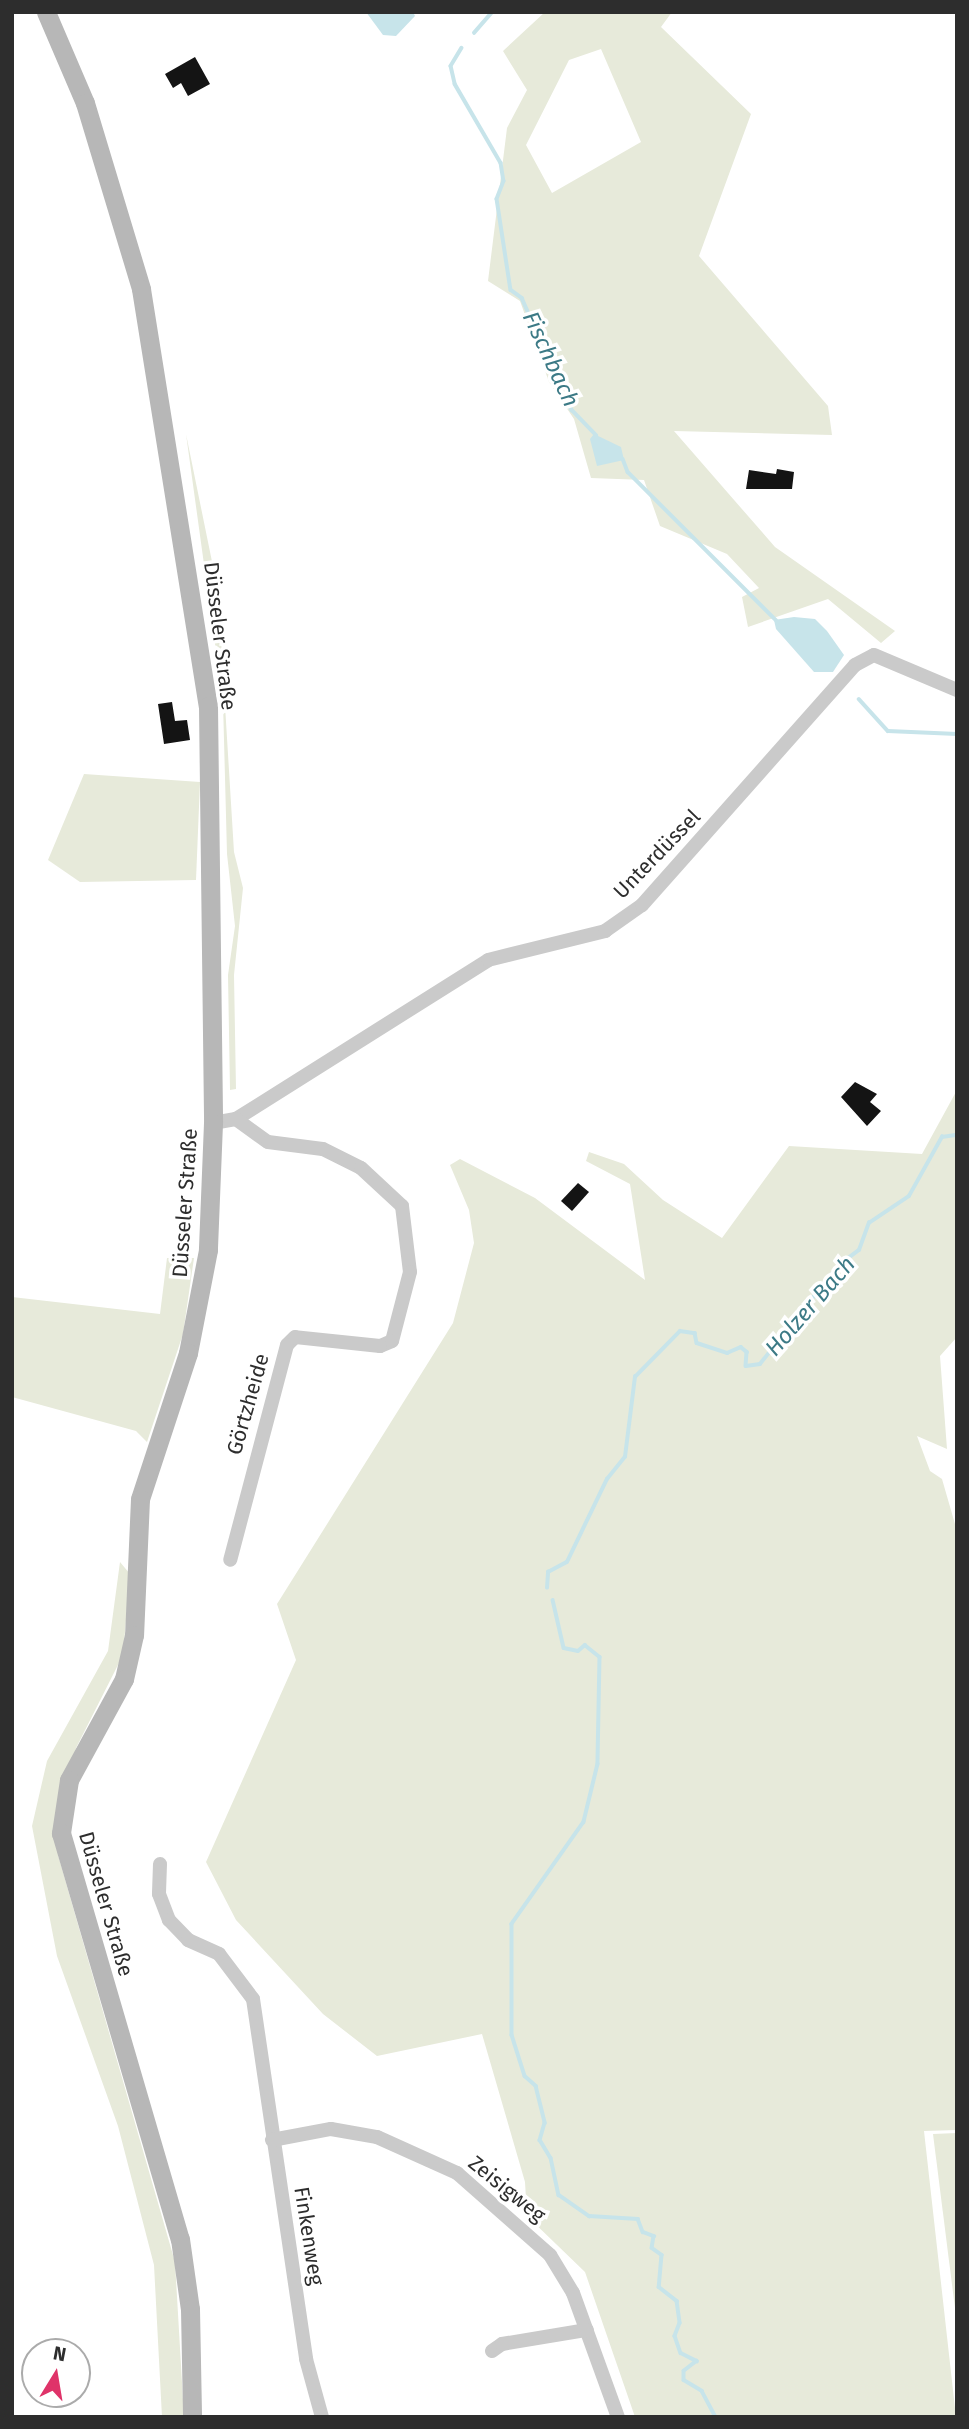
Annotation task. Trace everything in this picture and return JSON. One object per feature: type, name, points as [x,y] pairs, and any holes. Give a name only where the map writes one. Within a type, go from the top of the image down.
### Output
[{"type":"main road","name":"Düsseler Straße","points":[[46,12],[85,103],[141,289],[204,655],[213,1123],[208,1250],[201,1296],[140,1499],[134,1635],[120,1688],[69,1780],[61,1833],[180,2239],[190,2309],[192,2417]]},
{"type":"street","name":"Unterdüssel","points":[[236,1119],[488,960],[605,932],[642,905],[855,665],[874,655],[957,690]]},
{"type":"street","points":[[213,1123],[236,1119]]},
{"type":"street","name":"Görtzheide","points":[[230,1560],[287,1345],[295,1337],[380,1346],[392,1342],[411,1272],[402,1206],[361,1168],[323,1149],[268,1142],[236,1119]]},
{"type":"street","name":"Finkenweg","points":[[160,1864],[159,1894],[169,1920],[188,1940],[219,1954],[253,1999],[306,2359],[322,2417]]},
{"type":"street","name":"Zeisigweg","points":[[272,2140],[331,2129],[377,2137],[457,2173],[550,2255],[587,2330],[618,2417]]},
{"type":"street","points":[[492,2351],[502,2344],[587,2330]]},
{"type":"green space","points":[[545,12],[672,12],[661,27],[751,114],[699,256],[828,406],[832,435],[674,431],[775,547],[895,631],[881,643],[828,599],[748,627],[742,597],[759,588],[727,554],[660,526],[644,480],[591,478],[574,419],[549,382],[520,301],[488,281],[507,128],[527,90],[503,51]],"holes":[[[601,49],[641,142],[552,193],[526,145],[569,60]]]},
{"type":"green space","points":[[186,434],[218,591],[234,852],[243,888],[234,975],[236,1089],[230,1090],[228,975],[235,926],[227,854],[223,702]]},
{"type":"green space","points":[[84,774],[200,782],[196,880],[80,882],[48,860]]},
{"type":"green space","points":[[957,1090],[957,1337],[940,1356],[947,1449],[917,1436],[930,1471],[942,1479],[957,1531],[957,2130],[924,2131],[956,2417],[635,2417],[585,2272],[527,2216],[525,2182],[482,2034],[377,2056],[323,2014],[236,1920],[206,1862],[296,1660],[277,1604],[453,1323],[474,1243],[469,1210],[450,1165],[460,1159],[535,1198],[645,1280],[630,1184],[586,1161],[589,1152],[624,1164],[663,1200],[722,1238],[789,1146],[922,1154]]},
{"type":"green space","points":[[167,1258],[194,1258],[183,1334],[147,1442],[136,1431],[12,1397],[12,1297],[160,1314]]},
{"type":"green space","points":[[120,1562],[130,1574],[123,1655],[76,1748],[58,1855],[175,2262],[184,2417],[162,2417],[154,2265],[118,2126],[57,1956],[32,1826],[47,1761],[108,1651]]},
{"type":"green space","points":[[957,2133],[957,2324],[933,2134]]},
{"type":"water","points":[[366,12],[413,12],[415,16],[396,36],[383,35]]},
{"type":"water","points":[[594,434],[621,447],[624,460],[597,466],[590,439]]},
{"type":"water","points":[[794,617],[815,619],[827,631],[844,655],[833,672],[814,672],[776,629],[774,620]]},
{"type":"building","points":[[195,57],[210,84],[188,96],[181,83],[173,88],[165,74]]},
{"type":"building","points":[[777,469],[794,472],[792,489],[746,489],[749,470],[776,474]]},
{"type":"building","points":[[172,702],[175,721],[187,720],[190,740],[164,744],[158,704]]},
{"type":"building","points":[[855,1082],[877,1094],[870,1102],[881,1111],[867,1126],[841,1097]]},
{"type":"building","points":[[578,1183],[589,1192],[572,1211],[561,1201]]},
{"type":"waterway","name":"Fischbach","points":[[474,33],[492,12]]},
{"type":"waterway","name":"Fischbach","points":[[462,48],[451,66],[455,84],[501,163],[504,181],[497,199],[511,290],[522,298],[549,359],[558,366],[557,382],[572,410],[596,435]]},
{"type":"waterway","name":"Fischbach","points":[[623,459],[628,472],[778,622]]},
{"type":"waterway","name":"Fischbach","points":[[859,699],[888,731],[957,734]]},
{"type":"waterway","name":"Holzer Bach","points":[[547,1588],[548,1572],[567,1562],[607,1479],[625,1457],[635,1377],[680,1331],[695,1333],[697,1343],[727,1353],[741,1347],[747,1352],[746,1366],[760,1364],[839,1265],[859,1250],[869,1223],[909,1196],[942,1137],[957,1135]]},
{"type":"waterway","name":"Holzer Bach","points":[[553,1600],[564,1648],[578,1651],[585,1645],[600,1657],[598,1764],[584,1822],[512,1924],[512,2035],[525,2076],[536,2086],[545,2123],[540,2140],[551,2158],[559,2195],[589,2216],[638,2219],[643,2232],[654,2236],[652,2248],[662,2255],[659,2287],[677,2301],[680,2323],[675,2336],[681,2353],[697,2361],[684,2371],[684,2380],[702,2391],[716,2417]]}]
